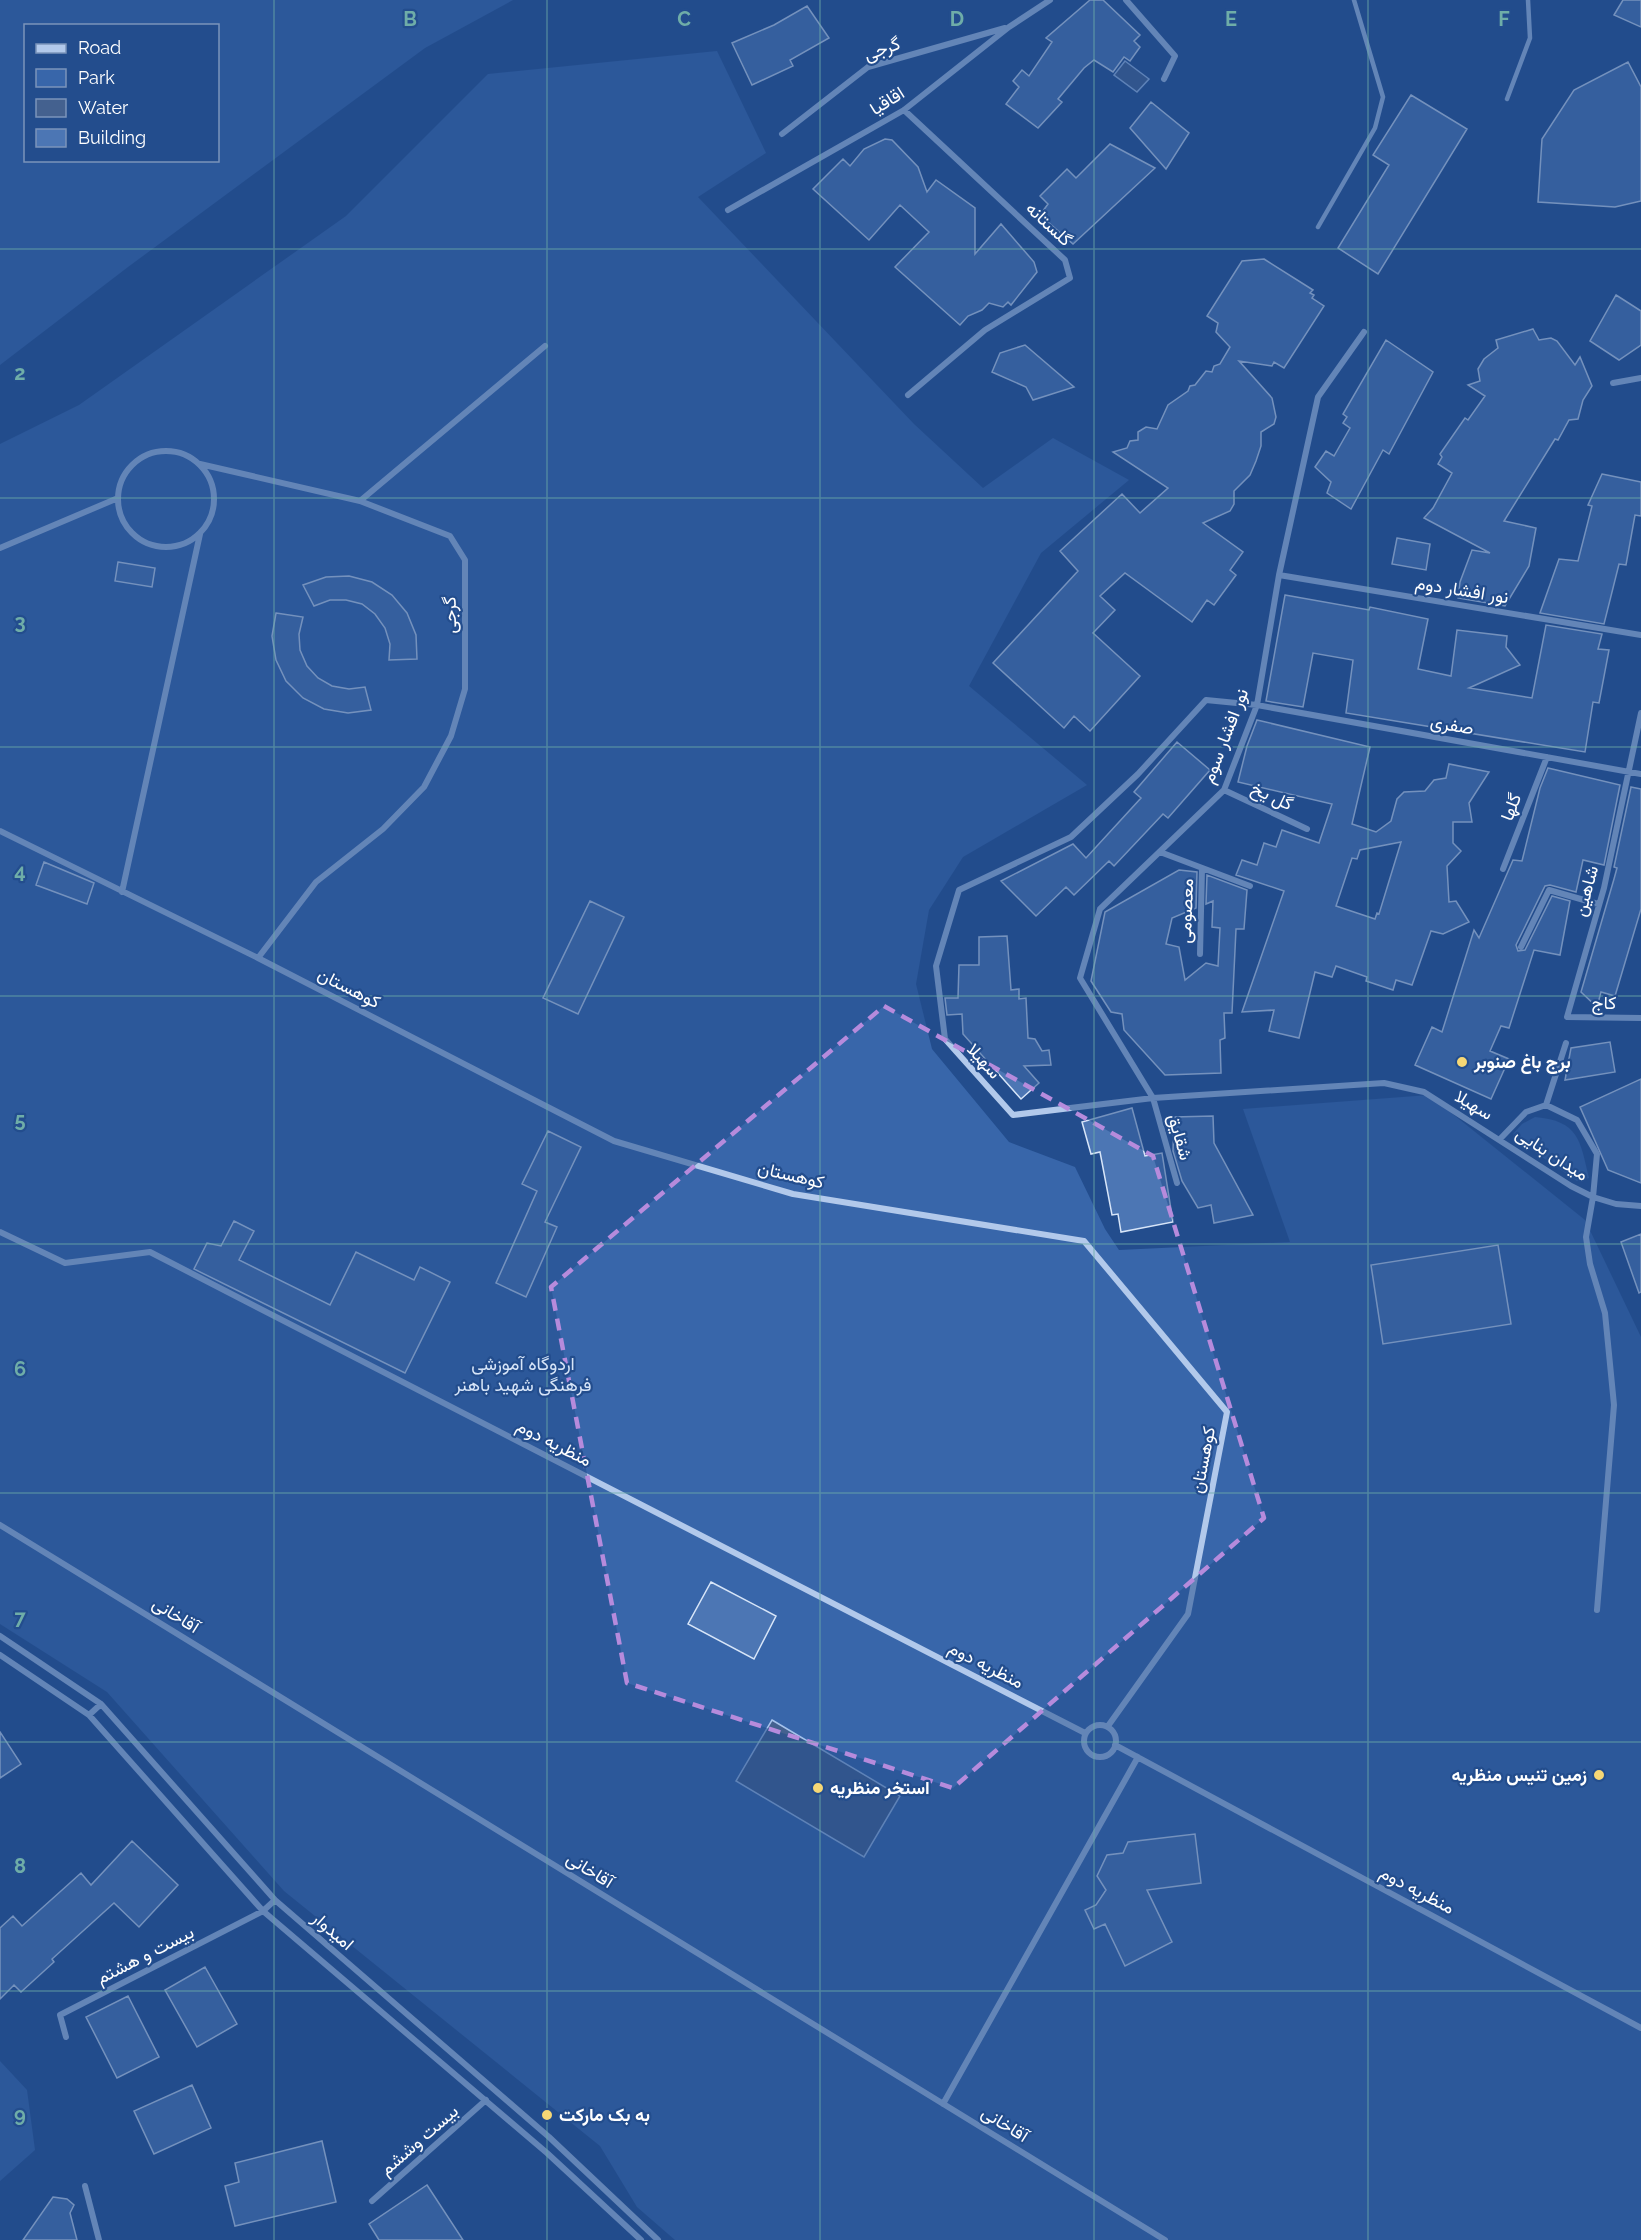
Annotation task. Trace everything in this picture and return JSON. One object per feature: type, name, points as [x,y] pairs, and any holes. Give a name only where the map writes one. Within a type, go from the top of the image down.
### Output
[{"type":"street","name":"اقاقیا","points":[[728,210],[904,110],[1009,27],[1050,0]]},
{"type":"street","points":[[1126,0],[1175,56],[1164,79]]},
{"type":"street","name":"گرجی","points":[[782,134],[868,67],[1009,27]]},
{"type":"street","name":"گلستانه","points":[[904,110],[1065,260],[1070,278],[985,330],[908,395]]},
{"type":"street","name":"نور افشار سوم","points":[[1153,1098],[1080,978],[1100,909],[1224,790],[1257,705],[1279,575],[1318,397],[1364,332]]},
{"type":"street","points":[[360,501],[545,346]]},
{"type":"street","points":[[1613,383],[1641,378]]},
{"type":"street","points":[[122,892],[200,534],[209,521],[214,506],[214,490],[209,476],[199,463],[186,455],[171,451],[155,452],[141,458],[129,468],[121,482],[118,498],[120,514],[128,528],[140,539],[155,546],[171,547],[186,543],[200,534]]},
{"type":"street","name":"گرجی","points":[[199,463],[360,501],[450,536],[465,560],[465,689],[451,735],[424,787],[383,829],[316,882],[258,958]]},
{"type":"street","points":[[0,548],[118,498]]},
{"type":"street","name":"نور افشار دوم","points":[[1279,575],[1641,635]]},
{"type":"street","name":"سهیلا","points":[[1257,705],[1206,700],[1138,774],[1071,837],[959,890],[936,966],[945,1039],[1013,1115],[1153,1098],[1384,1083],[1424,1092],[1501,1138]]},
{"type":"street","name":"صفری","points":[[1257,705],[1641,774]]},
{"type":"street","name":"شاهین","points":[[1567,1017],[1604,888],[1641,713]]},
{"type":"street","name":"گلها","points":[[1503,869],[1547,757]]},
{"type":"street","name":"گل یخ","points":[[1224,790],[1307,829]]},
{"type":"street","name":"کوهستان","points":[[0,831],[258,958],[614,1141],[793,1194],[1084,1241],[1227,1412],[1188,1614],[1108,1726]]},
{"type":"street","name":"معصومی","points":[[1160,852],[1250,886]]},
{"type":"street","name":"معصومی","points":[[1200,954],[1202,868]]},
{"type":"street","points":[[1521,947],[1549,890],[1598,904]]},
{"type":"street","name":"کاج","points":[[1567,1017],[1641,1018]]},
{"type":"street","points":[[1546,1105],[1566,1042]]},
{"type":"street","name":"شقایق","points":[[1153,1098],[1177,1183]]},
{"type":"street","name":"میدان بنایی","points":[[1546,1105],[1577,1120],[1597,1154],[1593,1197],[1562,1180],[1501,1138],[1526,1112],[1546,1105]]},
{"type":"street","points":[[1597,1610],[1614,1405],[1605,1313],[1590,1264],[1586,1237],[1593,1197],[1616,1204],[1641,1206]]},
{"type":"street","name":"منظریه دوم","points":[[0,1232],[65,1263],[150,1252],[1085,1732]]},
{"type":"street","name":"آقاخانی","points":[[0,1525],[1165,2240]]},
{"type":"street","name":"امیدوار","points":[[0,1636],[101,1704],[275,1900],[549,2137],[658,2240]]},
{"type":"street","name":"امیدوار","points":[[0,1655],[89,1715],[263,1911],[486,2100],[642,2240]]},
{"type":"street","points":[[50,1687],[59,1674]]},
{"type":"street","points":[[89,1715],[101,1704]]},
{"type":"street","points":[[1102,1724],[1108,1726],[1113,1731],[1115,1745],[1107,1755],[1095,1756],[1083,1745],[1085,1732],[1089,1728],[1102,1724]]},
{"type":"street","name":"منظریه دوم","points":[[1115,1745],[1641,2028]]},
{"type":"street","points":[[943,2104],[1138,1757]]},
{"type":"street","points":[[169,1804],[180,1794]]},
{"type":"street","points":[[263,1911],[275,1900]]},
{"type":"street","name":"بیست و هشتم","points":[[66,2037],[60,2015],[263,1911]]},
{"type":"street","name":"بیست وششم","points":[[372,2201],[486,2100]]},
{"type":"street","points":[[85,2186],[99,2240]]},
{"type":"lane","points":[[1318,227],[1375,128],[1383,98],[1354,0]]},
{"type":"lane","points":[[1507,99],[1530,38],[1528,0]]},
{"type":"highlighted area","points":[[884,1006],[1153,1156],[1264,1518],[953,1788],[627,1683],[551,1287]]},
{"type":"green space","points":[[0,0],[513,0],[425,48],[128,267],[0,365]]},
{"type":"green space","name":"اردوگاه آموزشی فرهنگی شهید باهنر","points":[[717,51],[766,153],[698,197],[914,424],[983,488],[1053,438],[1129,480],[1041,553],[969,686],[1087,785],[963,857],[929,910],[916,984],[932,1049],[1009,1142],[1075,1167],[1105,1229],[1119,1250],[1290,1242],[1243,1109],[1429,1095],[1585,1220],[1641,1337],[1641,2240],[675,2240],[637,2207],[600,2146],[284,1891],[107,1692],[0,1624],[0,444],[79,405],[346,216],[488,74]]},
{"type":"green space","points":[[1535,1117],[1550,1119],[1569,1128],[1580,1143],[1589,1178],[1577,1181],[1523,1144],[1513,1134],[1522,1124]]},
{"type":"green space","points":[[0,2061],[27,2090],[35,2150],[0,2181]]},
{"type":"water","points":[[1125,61],[1149,79],[1137,92],[1114,75]]},
{"type":"water","name":"استخر منظریه","points":[[772,1720],[900,1796],[864,1857],[736,1781]]},
{"type":"building","points":[[1090,0],[1103,0],[1140,35],[1134,41],[1140,47],[1130,61],[1124,57],[1113,72],[1094,60],[1084,68],[1058,99],[1062,102],[1038,128],[1006,104],[1019,87],[1013,81],[1022,70],[1029,76],[1052,42],[1046,38]]},
{"type":"building","points":[[1623,0],[1641,0],[1641,27],[1614,15]]},
{"type":"building","points":[[807,6],[829,38],[790,60],[793,66],[752,85],[732,43],[774,25]]},
{"type":"building","points":[[1628,62],[1641,87],[1641,201],[1615,207],[1538,202],[1542,139],[1574,90]]},
{"type":"building","points":[[1411,95],[1467,129],[1378,274],[1338,248],[1389,165],[1373,155]]},
{"type":"building","points":[[1151,102],[1189,133],[1166,169],[1130,128]]},
{"type":"building","points":[[885,139],[892,140],[918,167],[927,192],[936,180],[975,208],[975,254],[1001,224],[1034,262],[1037,272],[1011,305],[1008,302],[1003,307],[989,303],[982,310],[968,316],[960,325],[895,267],[929,232],[900,205],[869,240],[813,189],[843,159],[850,166],[864,149]]},
{"type":"building","points":[[1110,144],[1155,168],[1073,244],[1040,215],[1048,204],[1040,196],[1067,169],[1076,178]]},
{"type":"building","points":[[1264,259],[1313,290],[1310,293],[1314,295],[1312,298],[1324,306],[1284,368],[1274,362],[1272,366],[1239,361],[1272,398],[1276,417],[1274,424],[1261,432],[1261,446],[1256,461],[1250,475],[1234,491],[1234,504],[1230,511],[1203,523],[1243,552],[1230,570],[1236,575],[1214,605],[1207,600],[1192,622],[1125,573],[1100,596],[1115,610],[1093,633],[1140,676],[1090,731],[1074,716],[1064,728],[993,663],[1078,571],[1060,551],[1122,494],[1140,513],[1168,488],[1113,452],[1127,448],[1130,441],[1138,440],[1138,432],[1146,427],[1157,429],[1168,405],[1188,391],[1190,386],[1195,385],[1206,371],[1212,372],[1214,366],[1220,364],[1230,347],[1216,332],[1218,323],[1207,316],[1242,261]]},
{"type":"building","points":[[1616,295],[1641,311],[1641,345],[1619,360],[1590,341]]},
{"type":"building","points":[[1533,329],[1539,340],[1551,338],[1557,341],[1575,365],[1580,357],[1592,386],[1583,400],[1578,419],[1569,420],[1558,440],[1555,439],[1504,521],[1536,528],[1529,566],[1505,606],[1458,598],[1460,582],[1472,550],[1490,553],[1424,518],[1433,508],[1452,473],[1438,464],[1442,457],[1440,454],[1465,418],[1468,420],[1485,396],[1468,385],[1480,381],[1478,369],[1484,359],[1498,348],[1496,340]]},
{"type":"building","points":[[1386,340],[1433,372],[1389,454],[1383,450],[1351,509],[1327,493],[1331,482],[1315,467],[1326,451],[1334,456],[1350,428],[1343,423],[1347,417],[1343,414]]},
{"type":"building","points":[[1025,345],[1074,387],[1033,400],[1026,387],[992,372],[1000,353]]},
{"type":"building","points":[[1602,474],[1641,482],[1641,516],[1635,515],[1626,565],[1619,564],[1604,624],[1540,613],[1559,559],[1578,561],[1592,506],[1588,505]]},
{"type":"building","points":[[1397,538],[1430,544],[1426,570],[1392,564]]},
{"type":"building","points":[[118,562],[155,568],[152,587],[115,581]]},
{"type":"building","points":[[349,576],[372,582],[392,595],[407,613],[416,635],[417,659],[389,660],[390,644],[385,628],[375,614],[362,604],[346,600],[330,600],[314,606],[303,585],[326,577]]},
{"type":"building","points":[[1285,595],[1369,610],[1370,607],[1428,619],[1418,669],[1451,676],[1457,630],[1507,636],[1506,647],[1520,665],[1469,688],[1532,698],[1546,625],[1602,634],[1598,649],[1609,650],[1599,703],[1593,702],[1585,752],[1346,713],[1353,660],[1313,653],[1303,707],[1266,701]]},
{"type":"building","points":[[276,613],[303,617],[299,634],[300,650],[307,666],[318,678],[332,686],[349,689],[365,687],[371,710],[348,713],[324,709],[303,698],[286,681],[276,660],[272,636]]},
{"type":"building","points":[[1257,720],[1370,747],[1352,824],[1376,832],[1391,821],[1397,799],[1404,792],[1425,791],[1434,780],[1446,778],[1449,764],[1489,772],[1469,803],[1472,822],[1453,822],[1453,843],[1461,851],[1447,866],[1449,902],[1456,901],[1469,922],[1443,934],[1431,931],[1412,985],[1396,980],[1393,990],[1366,981],[1367,977],[1336,966],[1332,977],[1315,972],[1299,1038],[1269,1031],[1274,1010],[1242,1012],[1284,891],[1236,875],[1242,860],[1257,865],[1264,843],[1276,847],[1282,830],[1319,843],[1332,804],[1238,782],[1247,746]],"holes":[[[1401,842],[1379,914],[1377,913],[1375,919],[1336,906],[1352,858],[1357,859],[1360,850]]]},
{"type":"building","points":[[1177,742],[1210,770],[1168,818],[1163,814],[1114,866],[1109,861],[1074,895],[1066,887],[1036,916],[1001,881],[1073,844],[1086,858],[1141,798],[1134,792]]},
{"type":"building","points":[[1548,768],[1620,785],[1604,865],[1583,860],[1576,892],[1550,885],[1545,886],[1516,945],[1518,951],[1525,950],[1552,896],[1570,901],[1560,955],[1534,950],[1509,1028],[1501,1026],[1490,1051],[1509,1059],[1491,1099],[1415,1065],[1432,1027],[1442,1032],[1474,930],[1479,938],[1513,860],[1522,861],[1540,788]]},
{"type":"building","points":[[1631,787],[1641,789],[1641,909],[1615,996],[1601,992],[1597,1007],[1581,992],[1617,868],[1614,867]]},
{"type":"building","points":[[44,862],[94,883],[87,904],[36,885]]},
{"type":"building","points":[[1179,870],[1197,872],[1196,908],[1172,918],[1166,944],[1179,947],[1185,980],[1206,963],[1218,966],[1220,928],[1212,927],[1213,901],[1206,904],[1207,875],[1247,890],[1244,929],[1236,929],[1232,1013],[1224,1013],[1225,1038],[1220,1040],[1221,1073],[1165,1075],[1124,1030],[1122,1014],[1111,1012],[1091,981],[1105,912]]},
{"type":"building","points":[[590,901],[624,917],[578,1014],[543,998]]},
{"type":"building","points":[[1007,936],[1011,990],[1019,989],[1019,999],[1026,998],[1028,1038],[1035,1039],[1042,1051],[1049,1050],[1051,1065],[1024,1066],[1039,1083],[1021,1099],[963,1034],[962,1014],[947,1015],[945,998],[958,998],[959,965],[979,965],[979,937]]},
{"type":"building","points":[[1610,1042],[1615,1072],[1565,1080],[1571,1048]]},
{"type":"building","points":[[1641,1079],[1641,1183],[1608,1170],[1580,1107]]},
{"type":"building","points":[[1132,1108],[1145,1156],[1162,1153],[1173,1222],[1121,1232],[1118,1214],[1112,1215],[1100,1152],[1091,1154],[1082,1122]]},
{"type":"building","points":[[1213,1116],[1214,1143],[1253,1215],[1214,1223],[1211,1205],[1198,1208],[1182,1181],[1173,1151],[1174,1117]]},
{"type":"building","points":[[548,1131],[581,1147],[545,1222],[557,1227],[526,1297],[496,1283],[537,1191],[522,1184]]},
{"type":"building","points":[[234,1221],[254,1231],[239,1260],[330,1305],[356,1252],[414,1280],[420,1267],[450,1282],[405,1373],[194,1269],[207,1243],[221,1246]]},
{"type":"building","points":[[1641,1234],[1641,1292],[1639,1293],[1621,1242]]},
{"type":"building","points":[[1498,1245],[1511,1324],[1383,1344],[1371,1265]]},
{"type":"building","points":[[711,1582],[776,1616],[754,1659],[688,1624]]},
{"type":"building","points":[[0,1732],[21,1764],[0,1778]]},
{"type":"building","points":[[1195,1834],[1201,1883],[1147,1890],[1172,1942],[1125,1966],[1105,1924],[1094,1929],[1085,1910],[1096,1905],[1106,1890],[1097,1876],[1107,1855],[1123,1853],[1128,1842]]},
{"type":"building","points":[[132,1841],[178,1885],[139,1927],[114,1903],[52,1959],[54,1962],[21,1992],[14,1985],[0,1999],[0,1928],[13,1916],[22,1926],[81,1873],[91,1885]]},
{"type":"building","points":[[205,1967],[237,2024],[197,2047],[165,1990]]},
{"type":"building","points":[[128,1996],[159,2057],[117,2078],[86,2017]]},
{"type":"building","points":[[192,2085],[211,2128],[154,2154],[134,2111]]},
{"type":"building","points":[[322,2141],[336,2202],[235,2226],[225,2186],[239,2182],[235,2163]]},
{"type":"building","points":[[427,2185],[463,2240],[379,2240],[369,2224]]},
{"type":"building","points":[[53,2197],[67,2199],[74,2205],[70,2213],[77,2240],[23,2240]]},
{"type":"place","name":"برج باغ صنوبر","points":[[1462,1062]]},
{"type":"place","name":"زمین تنیس منظریه","points":[[1599,1775]]},
{"type":"place","name":"استخر منظریه","points":[[818,1788]]},
{"type":"place","name":"به بک مارکت","points":[[547,2115]]}]
